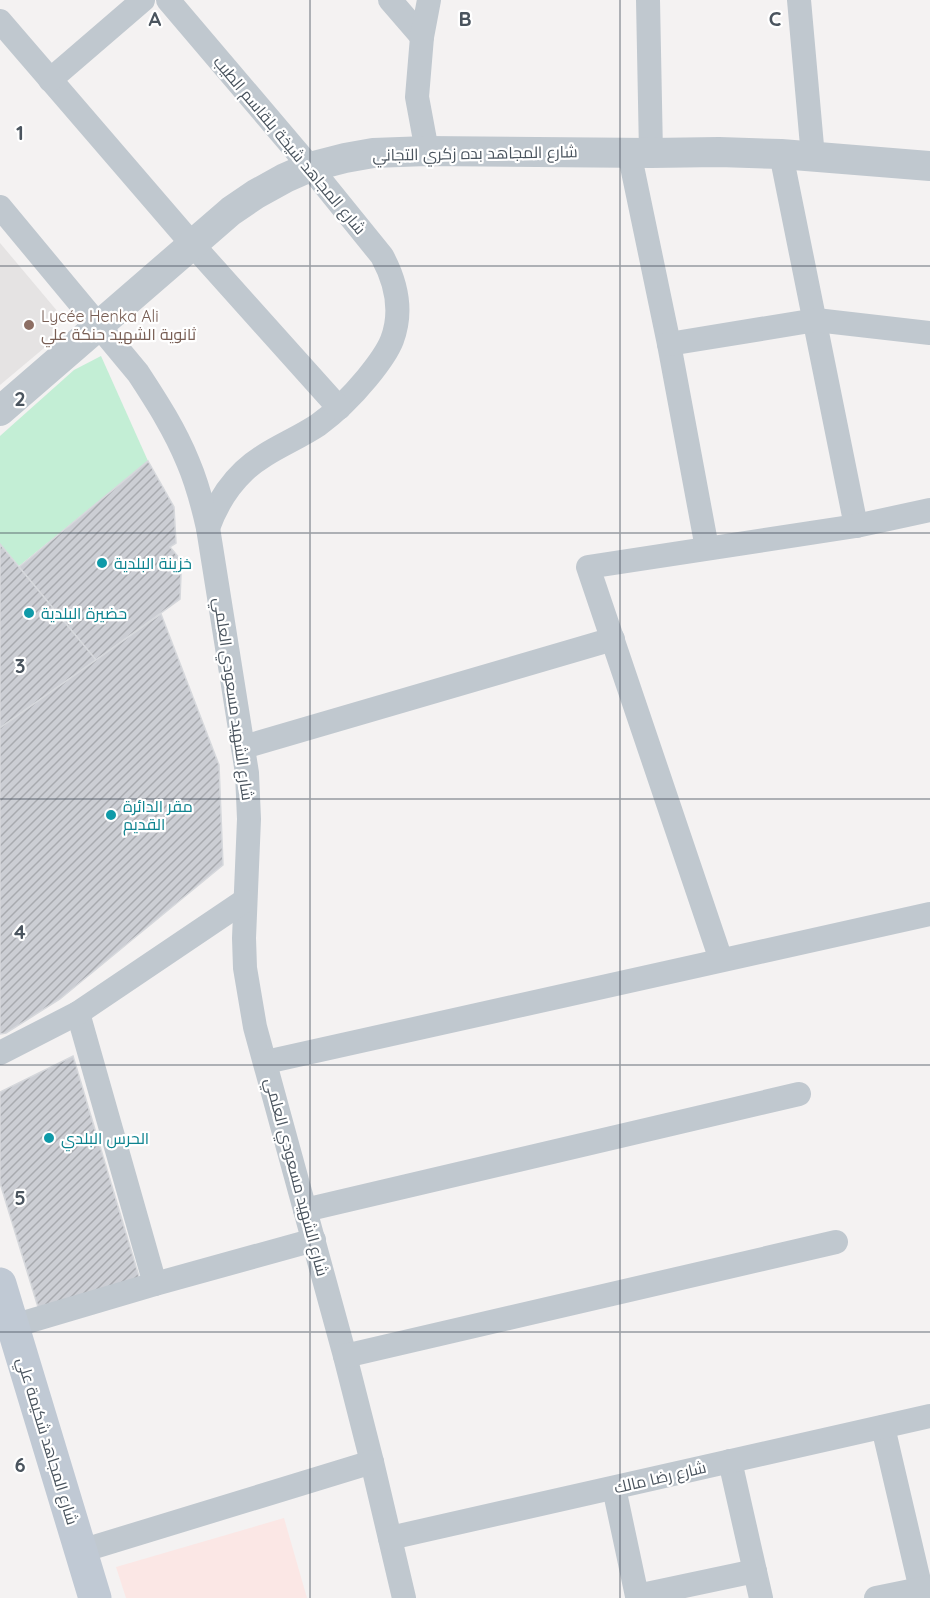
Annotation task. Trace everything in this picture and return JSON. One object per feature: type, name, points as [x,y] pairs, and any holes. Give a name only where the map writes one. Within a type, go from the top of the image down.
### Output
[{"type":"main road","name":"شارع المجاهد شكيمة علي","points":[[0,1287],[81,1551],[92,1597]]},
{"type":"street","points":[[50,80],[143,0]]},
{"type":"street","name":"شارع المجاهد شيخة بلقاسم الطيب","points":[[168,0],[310,167],[382,256],[392,276],[398,312],[392,341],[370,374],[339,408]]},
{"type":"street","points":[[390,0],[422,37]]},
{"type":"street","points":[[427,151],[417,97],[422,37],[429,0]]},
{"type":"street","points":[[648,0],[650,33],[640,153],[669,344],[706,548]]},
{"type":"street","points":[[799,0],[813,157]]},
{"type":"street","points":[[0,21],[192,244],[339,408],[318,425],[258,459],[244,470],[222,497],[208,528]]},
{"type":"street","name":"شارع المجاهد بده زكري التجاني","points":[[0,411],[231,211],[256,194],[310,167],[373,153],[427,151],[719,152],[781,154],[930,166]]},
{"type":"street","points":[[781,154],[856,526]]},
{"type":"street","name":"شارع الشهيد مسعودي العلمي","points":[[0,207],[138,374],[174,431],[189,463],[200,495],[208,528],[247,772],[249,819],[244,938],[245,968],[255,1027],[345,1356],[404,1598]]},
{"type":"street","points":[[669,344],[816,320],[930,333]]},
{"type":"street","points":[[721,960],[588,567],[856,526],[930,510]]},
{"type":"street","points":[[244,747],[612,639]]},
{"type":"street","points":[[0,1053],[78,1013],[244,902]]},
{"type":"street","points":[[266,1062],[930,914]]},
{"type":"street","points":[[78,1013],[155,1284]]},
{"type":"street","points":[[305,1210],[799,1094]]},
{"type":"street","points":[[13,1326],[314,1240]]},
{"type":"street","points":[[345,1356],[836,1242]]},
{"type":"street","name":"شارع رضا مالك","points":[[390,1538],[930,1416]]},
{"type":"street","points":[[876,1598],[924,1591],[884,1427]]},
{"type":"street","points":[[730,1461],[761,1598]]},
{"type":"street","points":[[81,1551],[372,1462]]},
{"type":"street","points":[[614,1488],[638,1596],[754,1570]]},
{"type":"shaded area","name":"Lycée Henka Ali ثانوية الشهيد حنكة علي","points":[[0,243],[58,312],[56,338],[0,385]]},
{"type":"shaded area","points":[[284,1518],[307,1598],[126,1598],[116,1567]]},
{"type":"green space","points":[[101,356],[148,461],[19,566],[0,544],[0,436],[74,370]]},
{"type":"building","name":"خزينة البلدية","points":[[148,461],[174,507],[176,543],[170,547],[180,559],[180,599],[96,660],[19,567]]},
{"type":"building","name":"حضيرة البلدية","points":[[0,544],[96,660],[0,728]]},
{"type":"building","name":"مقر الدائرة القديم","points":[[161,614],[219,765],[223,865],[60,999],[6,1033],[0,1034],[0,728]]},
{"type":"building","name":"الحرس البلدي","points":[[73,1056],[140,1280],[38,1307],[0,1183],[0,1092]]},
{"type":"place","name":"Lycée Henka Ali ثانوية الشهيد حنكة علي","points":[[29,325]]},
{"type":"place","name":"خزينة البلدية","points":[[102,563]]},
{"type":"place","name":"حضيرة البلدية","points":[[29,613]]},
{"type":"place","name":"مقر الدائرة القديم","points":[[111,815]]},
{"type":"place","name":"الحرس البلدي","points":[[49,1138]]}]
